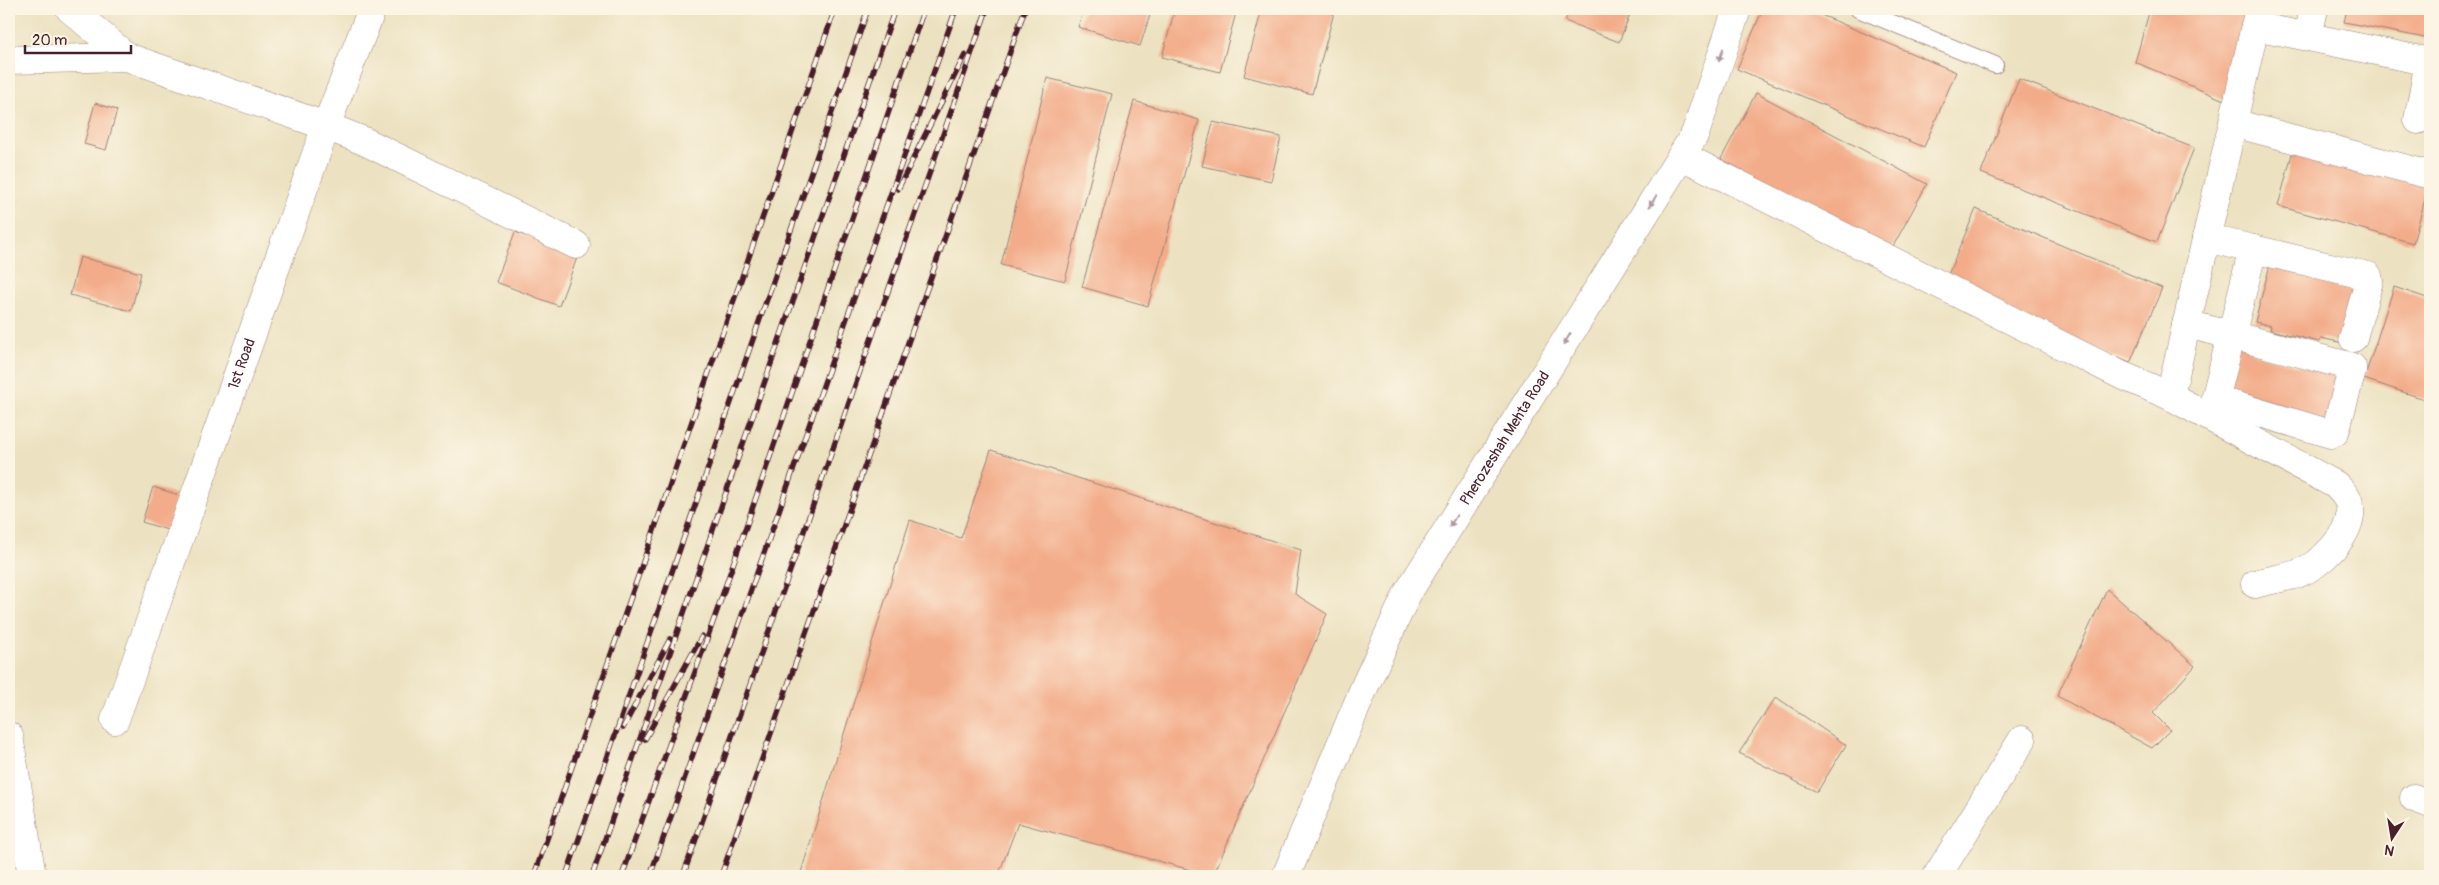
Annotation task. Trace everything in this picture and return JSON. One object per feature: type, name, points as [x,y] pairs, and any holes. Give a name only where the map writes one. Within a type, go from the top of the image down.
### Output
[{"type":"street","points":[[70,9],[128,57],[326,126],[364,142],[576,245]]},
{"type":"street","name":"1st Road","points":[[115,720],[326,126],[372,9]]},
{"type":"street","name":"Pherozeshah Mehta Road","points":[[1286,876],[1364,688],[1407,594],[1695,134],[1736,9]]},
{"type":"street","points":[[2308,36],[2314,9]]},
{"type":"street","points":[[2170,396],[2257,17],[2308,36],[2430,62],[2418,120]]},
{"type":"street","points":[[9,60],[128,57]]},
{"type":"street","points":[[2233,123],[2430,175]]},
{"type":"street","points":[[1682,156],[2119,374],[2170,396],[2336,485],[2346,496],[2350,508],[2348,524],[2340,539],[2318,563],[2296,574],[2255,584]]},
{"type":"street","points":[[2206,238],[2368,276],[2369,281],[2353,338]]},
{"type":"street","points":[[2186,324],[2231,335],[2352,367],[2336,432],[2331,434],[2218,400],[2216,396],[2231,335],[2253,249]]},
{"type":"street","points":[[9,736],[32,876]]},
{"type":"street","points":[[1937,876],[2022,740]]},
{"type":"lane","points":[[1858,9],[1995,65]]},
{"type":"building","points":[[1084,9],[1152,9],[1140,46],[1078,27]]},
{"type":"building","points":[[1175,9],[1237,9],[1220,72],[1162,57]]},
{"type":"building","points":[[1262,9],[1335,9],[1312,94],[1244,76]]},
{"type":"building","points":[[1570,9],[1632,9],[1619,42],[1565,21]]},
{"type":"building","points":[[1763,9],[1807,9],[1956,72],[1924,147],[1737,69]]},
{"type":"building","points":[[2150,9],[2252,9],[2224,100],[2135,62]]},
{"type":"building","points":[[2347,9],[2430,9],[2430,39],[2344,22]]},
{"type":"building","points":[[1047,78],[1112,94],[1065,281],[1001,265]]},
{"type":"building","points":[[2019,79],[2194,148],[2157,242],[1981,173]]},
{"type":"building","points":[[1756,93],[1927,184],[1891,250],[1721,159]]},
{"type":"building","points":[[1134,101],[1199,120],[1148,306],[1082,287]]},
{"type":"building","points":[[95,103],[117,110],[106,150],[84,144]]},
{"type":"building","points":[[1213,122],[1281,137],[1271,181],[1202,166]]},
{"type":"building","points":[[2295,143],[2430,181],[2413,243],[2278,206]]},
{"type":"building","points":[[1976,209],[2162,288],[2130,363],[1944,284]]},
{"type":"building","points":[[515,232],[578,255],[559,306],[496,282]]},
{"type":"building","points":[[80,257],[141,273],[131,311],[70,295]]},
{"type":"building","points":[[2272,257],[2359,279],[2343,343],[2321,338],[2320,342],[2270,330],[2271,326],[2255,322]]},
{"type":"building","points":[[2394,287],[2430,299],[2430,401],[2364,379]]},
{"type":"building","points":[[2237,342],[2256,354],[2311,370],[2312,366],[2344,375],[2322,428],[2222,393]]},
{"type":"building","points":[[991,450],[1301,550],[1295,594],[1327,614],[1213,876],[1018,823],[998,876],[800,876],[910,520],[961,538]]},
{"type":"building","points":[[153,487],[185,497],[174,532],[142,522]]},
{"type":"building","points":[[2107,589],[2195,666],[2153,713],[2170,730],[2152,748],[2057,696]]},
{"type":"building","points":[[1776,697],[1846,745],[1817,792],[1739,753]]},
{"type":"railway","points":[[534,876],[835,9]]},
{"type":"railway","points":[[566,876],[868,9]]},
{"type":"railway","points":[[592,876],[895,9]]},
{"type":"railway","points":[[622,876],[718,608],[924,9]]},
{"type":"railway","points":[[650,876],[956,9]]},
{"type":"railway","points":[[683,876],[987,9]]},
{"type":"railway","points":[[721,876],[1025,9]]},
{"type":"railway","points":[[898,189],[965,55]]},
{"type":"railway","points":[[645,739],[702,636]]},
{"type":"railway","points":[[623,728],[670,639]]}]
